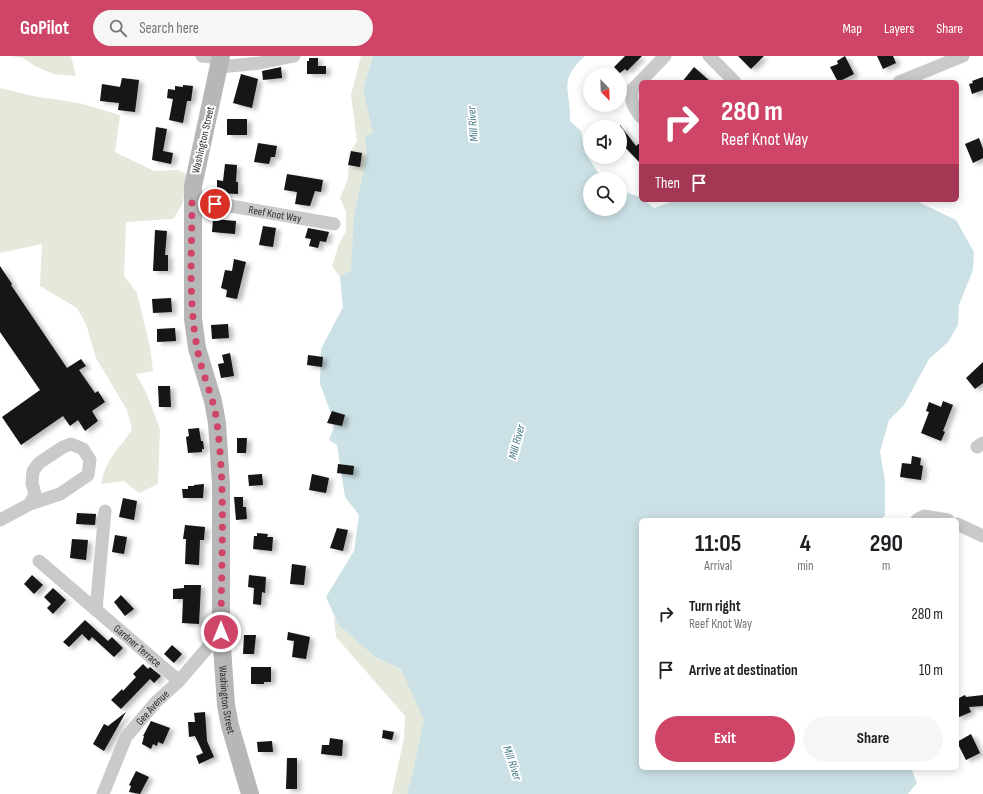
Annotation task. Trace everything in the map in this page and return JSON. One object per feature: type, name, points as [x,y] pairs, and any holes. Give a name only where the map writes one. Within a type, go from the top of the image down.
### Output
[{"type":"main road","name":"Washington Street","points":[[221,60],[193,186],[192,319],[197,348],[213,401],[217,423],[221,476],[221,632],[226,705],[230,726],[250,794]]},
{"type":"street","points":[[202,56],[221,60],[260,63],[294,56]]},
{"type":"street","points":[[642,80],[665,56]]},
{"type":"street","points":[[709,56],[733,80]]},
{"type":"street","points":[[904,80],[963,56]]},
{"type":"street","points":[[639,83],[632,90],[631,97],[633,107],[639,114]]},
{"type":"street","name":"Reef Knot Way","points":[[192,201],[225,205],[334,224]]},
{"type":"street","points":[[0,520],[30,504],[60,494],[88,475],[90,460],[83,449],[71,444],[63,447],[39,463],[33,471],[32,483],[34,494],[30,504]]},
{"type":"street","points":[[96,610],[105,511]]},
{"type":"street","points":[[920,518],[928,516],[938,518]]},
{"type":"street","points":[[959,525],[983,536]]},
{"type":"street","name":"Gardner Terrace","points":[[39,561],[179,681]]},
{"type":"street","name":"Gee Avenue","points":[[103,794],[126,737],[156,702],[179,681],[221,632]]},
{"type":"shaded area","points":[[11,56],[71,56],[76,76],[53,74],[35,66],[23,58]]},
{"type":"shaded area","points":[[361,56],[373,56],[363,89],[376,134],[352,270],[340,277],[332,266],[339,244],[346,231],[346,212],[340,198],[348,179],[349,154],[357,141],[351,95]]},
{"type":"shaded area","points":[[0,88],[33,96],[79,103],[120,115],[115,152],[154,171],[178,170],[186,174],[183,203],[173,219],[126,222],[124,276],[137,293],[150,347],[153,371],[136,374],[146,392],[160,429],[158,484],[139,493],[124,481],[101,484],[109,461],[132,430],[127,410],[96,358],[86,324],[77,308],[40,286],[42,244],[0,253]]},
{"type":"shaded area","points":[[334,617],[339,624],[375,657],[407,672],[428,698],[411,794],[392,794],[404,738],[405,716],[336,637]]},
{"type":"water","name":"Mill River","points":[[373,56],[585,56],[576,65],[571,73],[567,86],[570,121],[581,131],[583,142],[583,164],[593,164],[598,172],[583,172],[583,216],[627,216],[627,192],[639,197],[639,202],[646,202],[654,208],[670,202],[918,202],[956,220],[974,252],[973,270],[959,305],[958,325],[948,342],[929,359],[904,405],[889,420],[880,452],[885,481],[885,515],[883,518],[639,518],[639,770],[912,770],[917,783],[908,794],[408,794],[407,791],[411,781],[424,720],[401,669],[375,657],[338,624],[326,597],[354,551],[359,515],[345,497],[337,445],[329,440],[335,424],[320,384],[321,349],[343,307],[340,277],[351,270],[354,216],[367,155],[365,136],[373,133],[363,89]]},
{"type":"building","points":[[625,56],[642,56],[627,71],[627,68],[614,67]]},
{"type":"building","points":[[738,56],[764,56],[751,69]]},
{"type":"building","points":[[845,56],[854,74],[842,80],[837,80],[830,67],[838,64],[837,61]]},
{"type":"building","points":[[877,56],[893,56],[896,63],[883,69]]},
{"type":"building","points":[[309,58],[318,58],[318,66],[326,66],[326,74],[307,74],[307,61],[309,61]]},
{"type":"building","points":[[281,67],[282,78],[263,80],[262,71]]},
{"type":"building","points":[[694,67],[709,80],[684,80]]},
{"type":"building","points":[[241,74],[258,79],[252,108],[233,103]]},
{"type":"building","points":[[983,77],[983,90],[972,94],[969,84],[973,83],[972,81]]},
{"type":"building","points":[[122,78],[139,80],[135,112],[118,110],[119,103],[100,101],[102,84],[120,87]]},
{"type":"building","points":[[183,85],[193,86],[191,101],[187,101],[183,123],[169,120],[173,99],[167,98],[168,89],[175,90],[175,86],[183,87]]},
{"type":"building","points":[[227,119],[247,119],[247,135],[227,135]]},
{"type":"building","points":[[156,127],[167,129],[163,151],[173,153],[171,164],[152,160]]},
{"type":"building","points":[[627,134],[636,146],[639,144],[639,162],[627,149]]},
{"type":"building","points":[[979,138],[983,149],[983,158],[973,163],[965,144]]},
{"type":"building","points":[[258,143],[277,146],[275,157],[271,157],[269,164],[254,162]]},
{"type":"building","points":[[351,151],[362,153],[360,167],[348,165]]},
{"type":"building","points":[[225,164],[237,165],[236,182],[238,182],[238,194],[217,193],[217,180],[223,181]]},
{"type":"building","points":[[287,174],[323,180],[321,192],[315,191],[310,206],[295,204],[297,192],[284,190]]},
{"type":"building","points":[[213,219],[236,221],[235,234],[212,232]]},
{"type":"building","points":[[263,226],[276,228],[273,247],[259,245]]},
{"type":"building","points":[[308,228],[329,232],[326,242],[320,241],[318,248],[309,246],[311,239],[305,238]]},
{"type":"building","points":[[155,230],[167,231],[165,255],[168,255],[168,271],[153,271]]},
{"type":"building","points":[[234,259],[246,262],[237,299],[226,297],[227,290],[221,288],[225,270],[232,271]]},
{"type":"building","points":[[0,266],[12,284],[11,285],[67,368],[81,359],[86,366],[79,370],[95,393],[98,391],[105,402],[92,411],[98,421],[85,431],[78,420],[70,426],[63,416],[21,445],[2,417],[40,390],[0,332]]},
{"type":"building","points":[[171,298],[172,312],[153,313],[152,299]]},
{"type":"building","points":[[228,324],[229,338],[212,339],[211,325]]},
{"type":"building","points":[[175,328],[176,341],[157,342],[157,329]]},
{"type":"building","points":[[230,353],[234,376],[221,378],[218,364],[224,363],[222,355]]},
{"type":"building","points":[[308,355],[323,357],[322,367],[307,365]]},
{"type":"building","points":[[983,362],[983,383],[975,389],[966,378]]},
{"type":"building","points":[[158,386],[170,386],[171,407],[159,407]]},
{"type":"building","points":[[943,401],[953,405],[943,431],[945,432],[941,441],[921,433],[929,412],[926,411],[929,402],[941,407]]},
{"type":"building","points":[[332,411],[345,415],[342,426],[327,423]]},
{"type":"building","points":[[199,428],[204,449],[202,449],[202,452],[188,453],[186,437],[189,436],[188,429]]},
{"type":"building","points":[[237,438],[247,438],[246,453],[237,453]]},
{"type":"building","points":[[912,456],[921,458],[920,465],[923,466],[921,480],[900,477],[902,463],[911,464]]},
{"type":"building","points":[[338,464],[354,466],[353,475],[337,473]]},
{"type":"building","points":[[262,474],[263,485],[249,486],[248,475]]},
{"type":"building","points":[[312,474],[329,478],[326,493],[309,490]]},
{"type":"building","points":[[204,484],[203,498],[183,498],[182,489],[188,489],[188,486]]},
{"type":"building","points":[[234,497],[243,497],[243,507],[246,507],[247,519],[236,520]]},
{"type":"building","points":[[123,498],[137,501],[134,520],[119,517]]},
{"type":"building","points":[[77,513],[96,514],[95,525],[76,524]]},
{"type":"building","points":[[185,525],[205,527],[204,540],[200,540],[199,565],[185,564],[186,539],[183,539]]},
{"type":"building","points":[[337,528],[348,530],[343,551],[330,548]]},
{"type":"building","points":[[257,533],[268,534],[267,537],[273,537],[272,551],[253,549],[254,536],[257,536]]},
{"type":"building","points":[[115,535],[127,537],[124,554],[112,552]]},
{"type":"building","points":[[72,539],[88,540],[86,560],[70,558]]},
{"type":"building","points":[[292,564],[306,566],[304,585],[290,584]]},
{"type":"building","points":[[32,575],[43,585],[34,594],[24,584]]},
{"type":"building","points":[[249,575],[266,577],[265,593],[262,592],[261,605],[253,604],[254,588],[248,587]]},
{"type":"building","points":[[184,585],[201,585],[199,624],[182,623],[183,599],[173,599],[173,589],[184,588]]},
{"type":"building","points":[[53,588],[66,600],[53,614],[47,608],[51,604],[44,597]]},
{"type":"building","points":[[121,595],[134,609],[125,616],[114,602]]},
{"type":"building","points":[[85,620],[108,641],[112,637],[123,648],[114,657],[92,637],[89,641],[82,634],[69,647],[63,642]]},
{"type":"building","points":[[288,632],[310,637],[306,659],[292,657],[294,641],[287,640]]},
{"type":"building","points":[[244,635],[256,635],[254,654],[243,654]]},
{"type":"building","points":[[172,645],[182,654],[174,663],[164,654]]},
{"type":"building","points":[[143,664],[148,669],[150,667],[161,676],[154,683],[150,679],[121,709],[111,700],[122,689],[123,691],[136,677],[133,674]]},
{"type":"building","points":[[251,667],[271,667],[271,682],[264,682],[264,684],[251,684]]},
{"type":"building","points":[[965,695],[966,697],[983,695],[983,706],[969,707],[971,712],[959,717],[959,698]]},
{"type":"building","points":[[126,712],[104,751],[93,744],[104,724],[108,726]]},
{"type":"building","points":[[205,712],[207,741],[214,757],[199,764],[196,756],[203,753],[195,736],[189,737],[188,722],[195,722],[194,713]]},
{"type":"building","points":[[151,721],[170,728],[163,744],[158,742],[157,746],[153,744],[151,749],[142,744],[143,736]]},
{"type":"building","points":[[383,730],[394,732],[392,740],[382,738]]},
{"type":"building","points":[[971,734],[980,753],[966,760],[959,746],[959,741]]},
{"type":"building","points":[[330,738],[343,740],[342,756],[321,754],[322,745],[329,745]]},
{"type":"building","points":[[272,741],[273,752],[258,752],[257,742]]},
{"type":"building","points":[[287,758],[297,758],[297,789],[286,789]]},
{"type":"building","points":[[136,771],[149,777],[140,794],[129,792],[131,786],[129,785]]},
{"type":"route","points":[[215,204],[192,201],[192,319],[197,348],[213,401],[217,423],[221,484],[221,632]]}]
